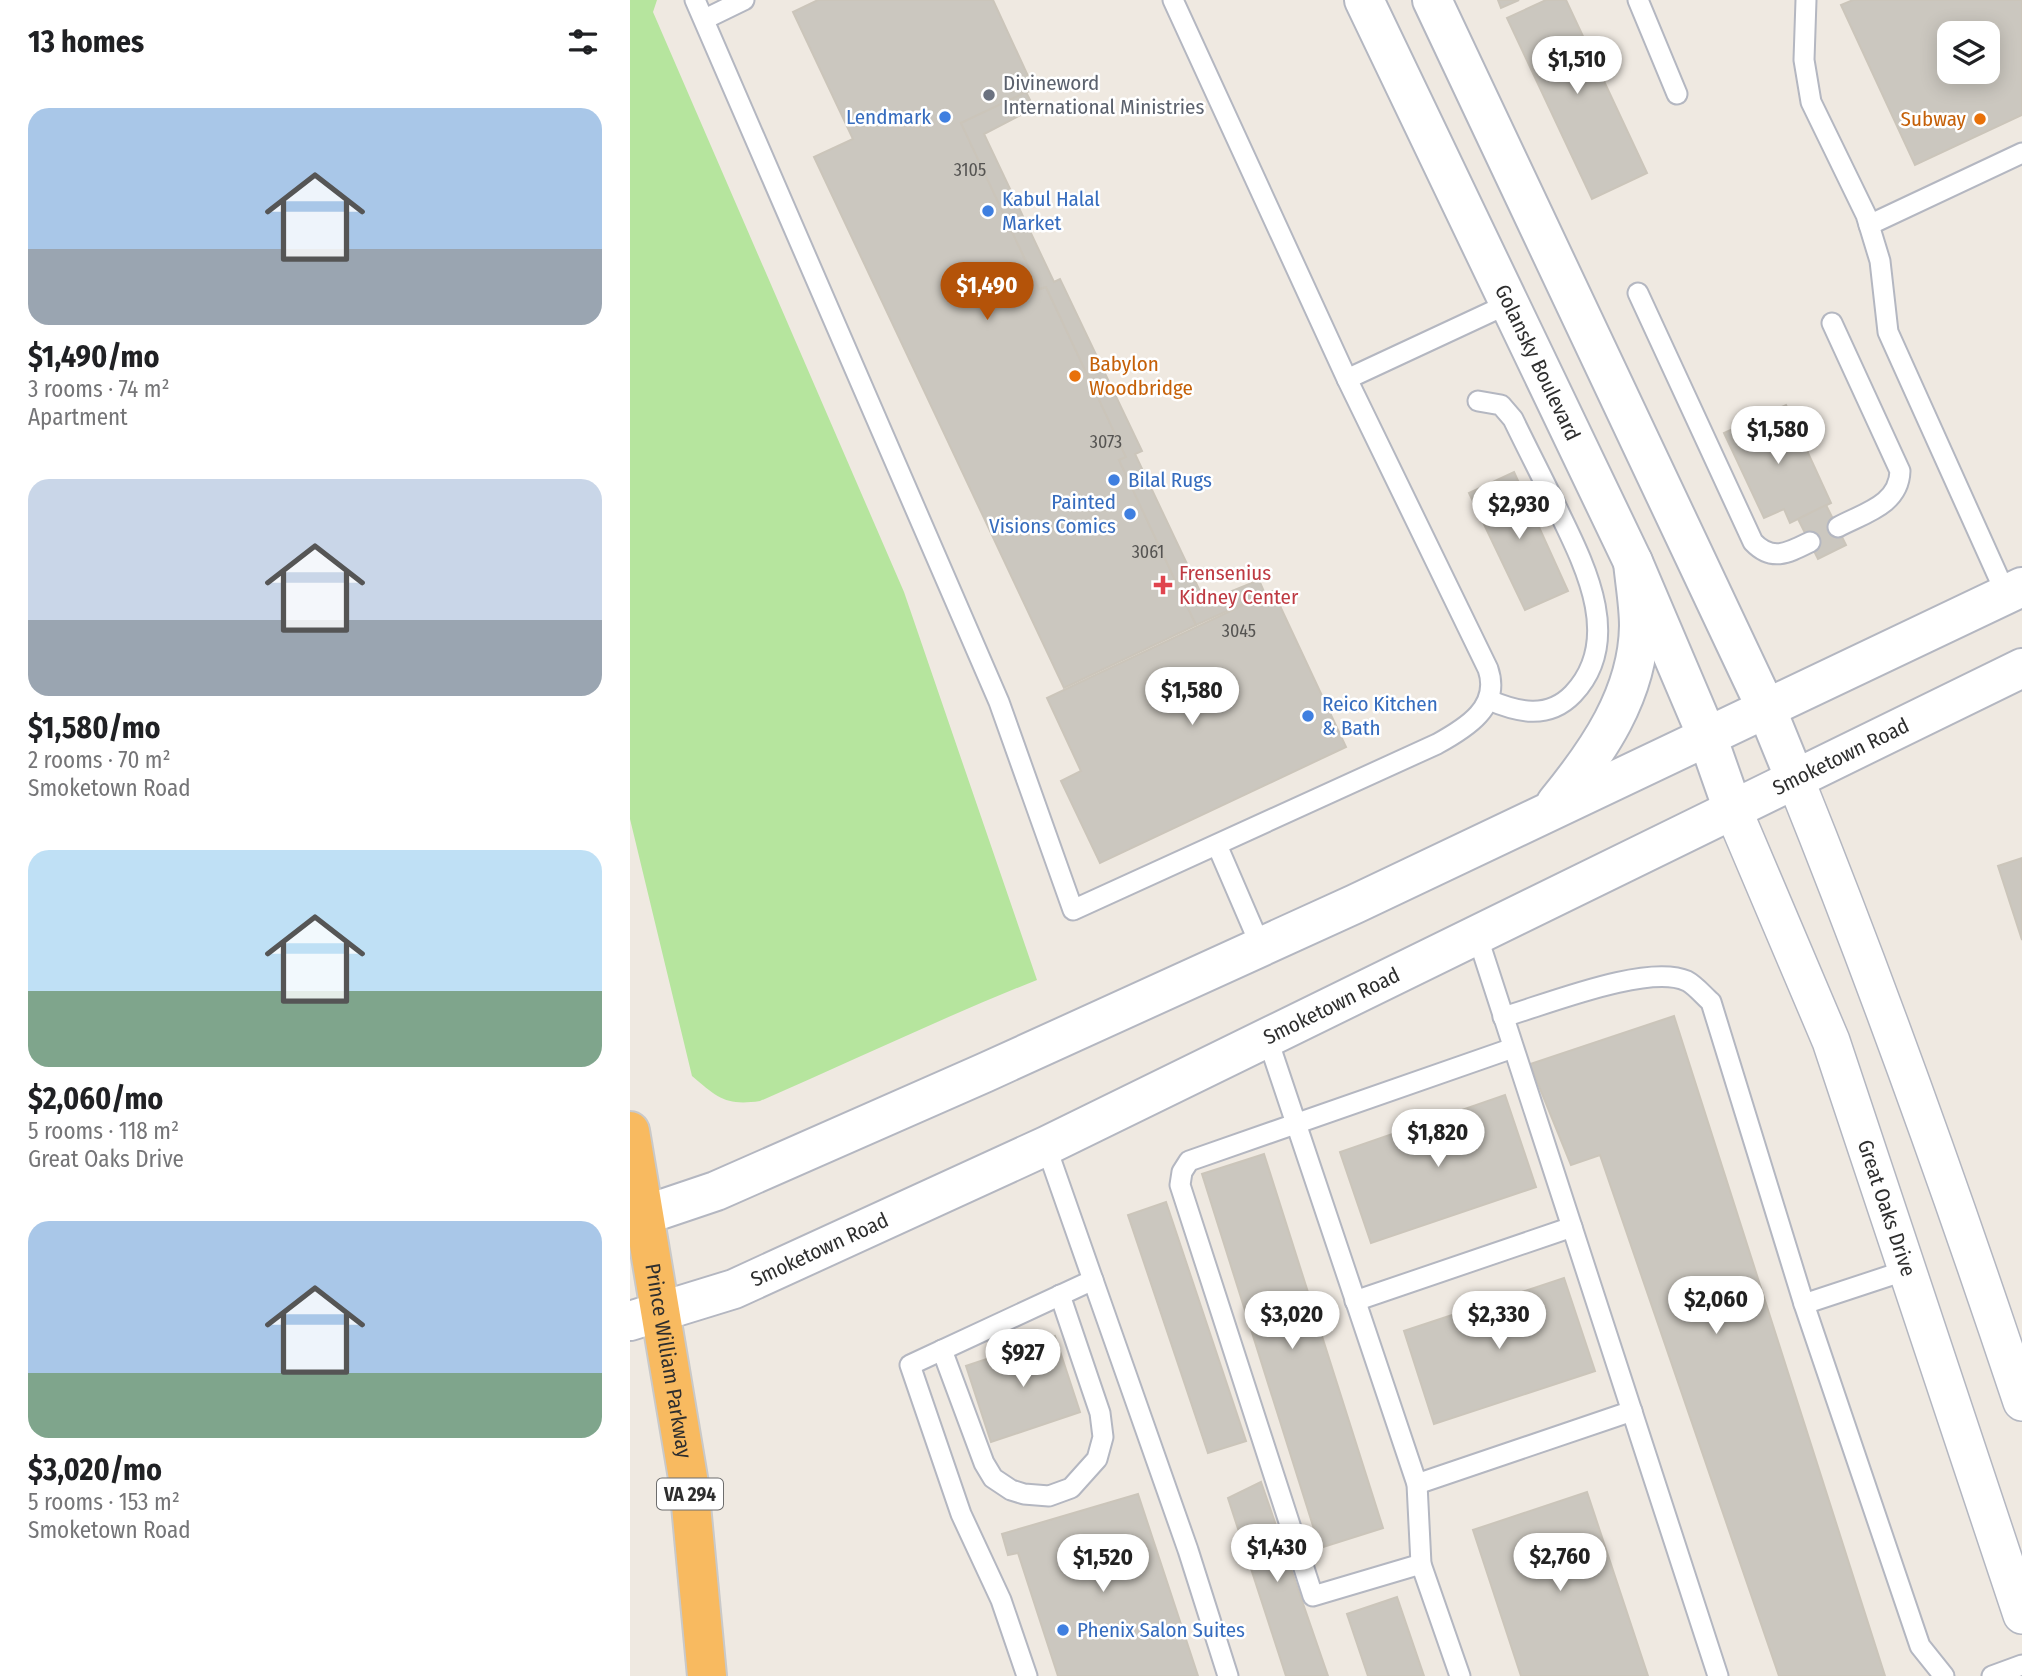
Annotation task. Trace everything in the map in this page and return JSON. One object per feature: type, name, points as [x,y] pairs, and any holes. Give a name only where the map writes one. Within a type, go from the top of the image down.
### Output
[{"type":"highway","name":"Prince William Parkway","points":[[630,1131],[646,1317],[689,1484],[707,1676]]},
{"type":"main road","name":"Golansky Boulevard","points":[[1364,0],[1633,562],[1707,736],[1733,810]]},
{"type":"main road","points":[[1432,0],[1766,708],[1795,779]]},
{"type":"main road","points":[[1549,811],[1586,767],[1606,735],[1628,684],[1637,648],[1639,625],[1633,562]]},
{"type":"main road","points":[[638,1218],[762,1171],[1261,947],[2014,590]]},
{"type":"main road","name":"Smoketown Road","points":[[646,1317],[734,1289],[1046,1146],[2022,668]]},
{"type":"street","points":[[1795,779],[1892,1024],[1946,1173],[2022,1402]]},
{"type":"street","name":"Great Oaks Drive","points":[[1733,810],[1831,1041],[2022,1615]]},
{"type":"lane","points":[[695,0],[999,702],[1073,911],[1455,734],[1476,718],[1489,700],[1491,680],[1488,669],[1347,380],[1173,0]]},
{"type":"lane","points":[[705,19],[744,0]]},
{"type":"lane","points":[[1638,0],[1677,94]]},
{"type":"lane","points":[[1806,0],[1804,60],[1811,102],[1869,226],[1880,261],[1888,332],[2014,590]]},
{"type":"lane","points":[[1869,226],[2022,153]]},
{"type":"lane","points":[[1638,293],[1753,542],[1763,553],[1778,556],[1810,542]]},
{"type":"lane","points":[[1347,380],[1508,304]]},
{"type":"lane","points":[[1832,323],[1900,471],[1900,484],[1892,498],[1838,527]]},
{"type":"lane","points":[[1478,401],[1501,405],[1513,419],[1589,574],[1597,626],[1590,671],[1569,698],[1554,708],[1533,712],[1516,712],[1489,700]]},
{"type":"lane","points":[[1217,845],[1261,947]]},
{"type":"lane","points":[[1477,935],[1718,1676]]},
{"type":"lane","points":[[1503,1017],[1626,980],[1660,976],[1687,981],[1711,1002],[1804,1304],[1920,1646],[1944,1676]]},
{"type":"lane","points":[[1267,1037],[1418,1484],[1421,1563],[1460,1676]]},
{"type":"lane","points":[[1421,1563],[1313,1597],[1180,1185],[1182,1172],[1189,1161],[1513,1048]]},
{"type":"lane","points":[[1046,1146],[1188,1550],[1228,1676]]},
{"type":"lane","points":[[1355,1301],[1572,1227]]},
{"type":"lane","points":[[1804,1304],[1907,1270]]},
{"type":"lane","points":[[1027,1676],[1001,1600],[961,1514],[910,1365],[1093,1280]]},
{"type":"lane","points":[[942,1350],[984,1463],[993,1478],[1024,1494],[1049,1496],[1071,1488],[1097,1459],[1102,1425],[1060,1295]]},
{"type":"lane","points":[[1418,1484],[1632,1411]]},
{"type":"lane","points":[[1992,1676],[2022,1665]]},
{"type":"green space","points":[[630,0],[657,0],[653,12],[904,592],[1037,980],[760,1101],[739,1102],[723,1099],[692,1076],[630,819]]},
{"type":"building","points":[[818,0],[993,0],[1034,89],[961,123],[1039,289],[1046,287],[1126,457],[1119,460],[1196,625],[1064,688],[814,157],[853,139],[793,12]]},
{"type":"building","points":[[1498,0],[1519,0],[1501,8]]},
{"type":"building","points":[[1546,0],[1566,0],[1647,173],[1592,199],[1507,18]]},
{"type":"building","points":[[1853,0],[2022,0],[2022,115],[1915,165],[1841,5]]},
{"type":"building","points":[[1026,92],[1034,108],[984,134],[1054,282],[1060,279],[1142,451],[1135,454],[1205,602],[1259,580],[1265,594],[1196,625],[1119,460],[1126,457],[1046,287],[1039,289],[961,123]]},
{"type":"building","points":[[1786,405],[1831,503],[1790,523],[1784,509],[1764,518],[1724,433]]},
{"type":"building","points":[[1514,472],[1568,591],[1525,610],[1469,493]]},
{"type":"building","points":[[1826,505],[1846,545],[1818,559],[1798,519]]},
{"type":"building","points":[[1273,591],[1346,747],[1100,863],[1061,781],[1081,771],[1047,698]]},
{"type":"building","points":[[2022,858],[2022,940],[1998,866]]},
{"type":"building","points":[[1674,1016],[1885,1676],[1779,1676],[1600,1155],[1571,1165],[1530,1064]]},
{"type":"building","points":[[1505,1095],[1536,1187],[1371,1243],[1340,1152]]},
{"type":"building","points":[[1264,1154],[1383,1528],[1320,1548],[1202,1174]]},
{"type":"building","points":[[1166,1202],[1246,1441],[1208,1453],[1128,1215]]},
{"type":"building","points":[[1564,1278],[1595,1371],[1434,1424],[1404,1331]]},
{"type":"building","points":[[1055,1336],[1080,1412],[991,1442],[966,1366]]},
{"type":"building","points":[[1261,1482],[1328,1676],[1286,1676],[1228,1498]]},
{"type":"building","points":[[1587,1492],[1648,1676],[1521,1676],[1473,1530]]},
{"type":"building","points":[[1138,1494],[1198,1676],[1058,1676],[1018,1553],[1008,1555],[1002,1534]]},
{"type":"building","points":[[1397,1597],[1424,1676],[1368,1676],[1347,1614]]},
{"type":"place","name":"Divineword International Ministries","points":[[989,95]]},
{"type":"place","name":"Lendmark","points":[[945,117]]},
{"type":"place","name":"Subway","points":[[1980,119]]},
{"type":"place","name":"Kabul Halal Market","points":[[988,211]]},
{"type":"place","name":"Babylon Woodbridge","points":[[1075,376]]},
{"type":"place","name":"Bilal Rugs","points":[[1114,480]]},
{"type":"place","name":"Painted Visions Comics","points":[[1130,514]]},
{"type":"place","name":"Frensenius Kidney Center","points":[[1163,585]]},
{"type":"place","name":"Reico Kitchen & Bath","points":[[1308,716]]},
{"type":"place","name":"Phenix Salon Suites","points":[[1063,1630]]}]
